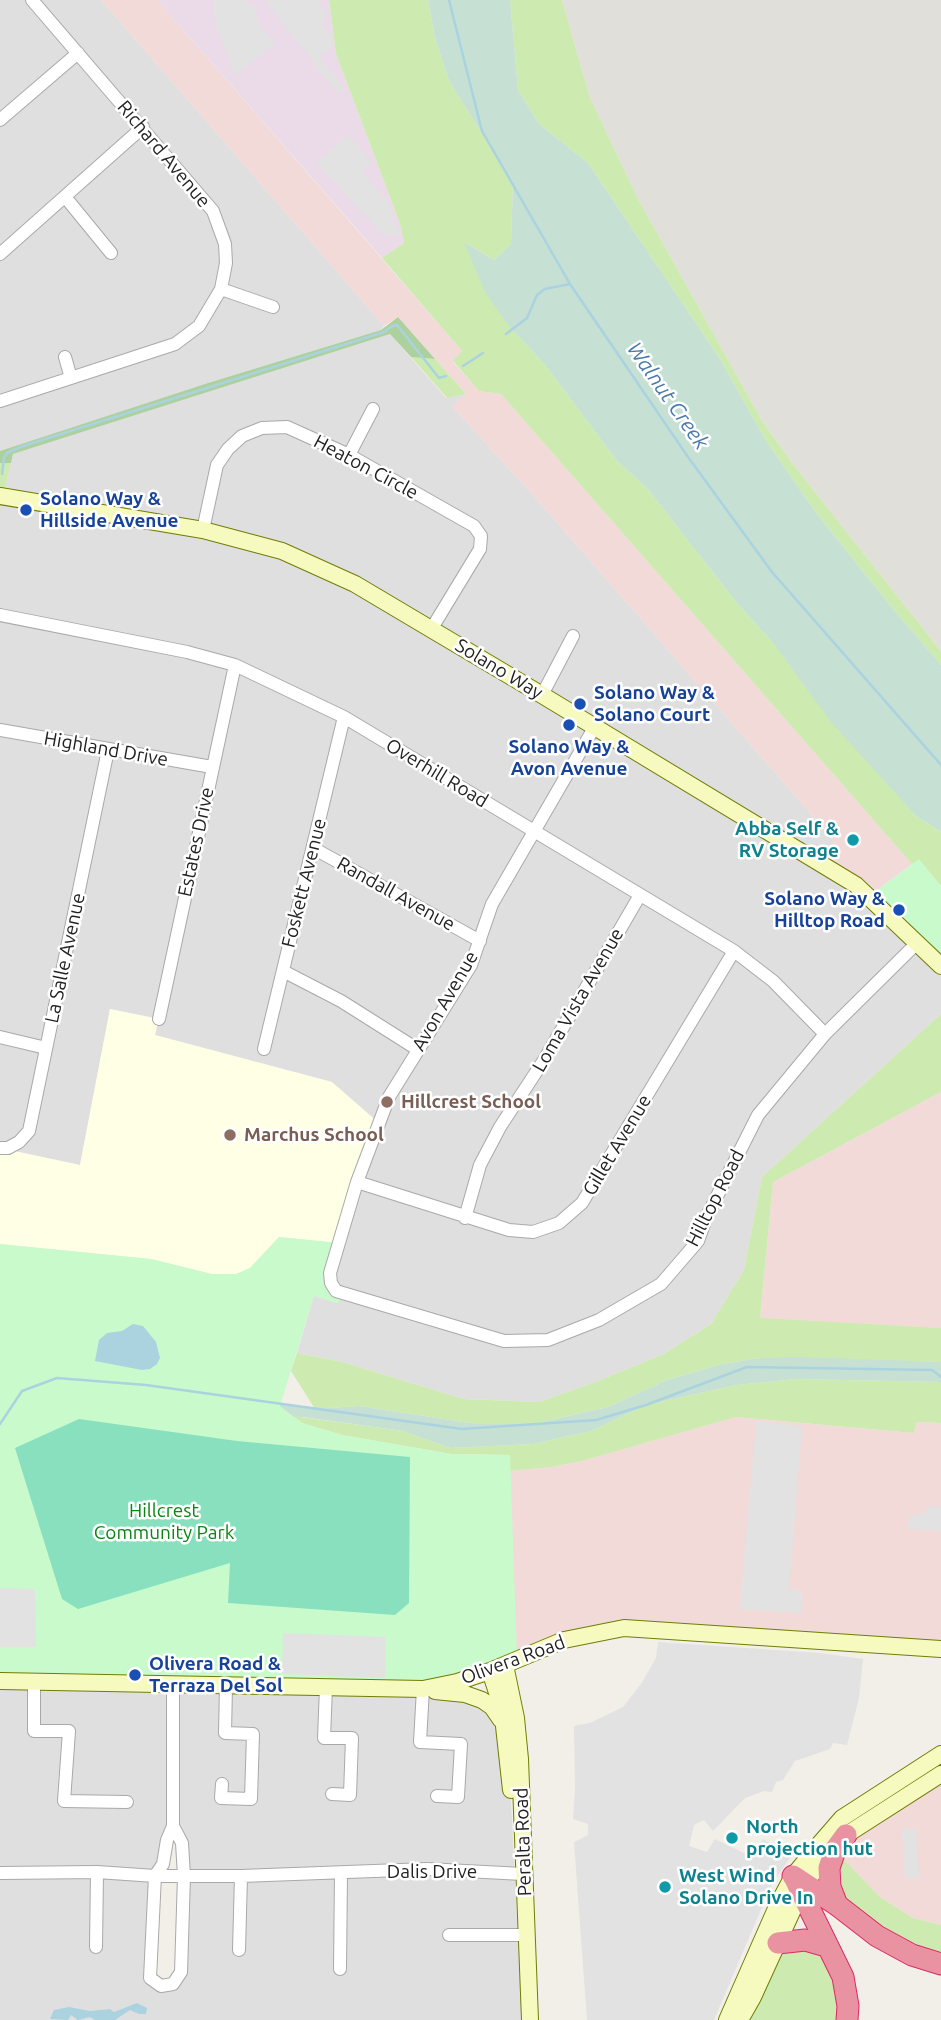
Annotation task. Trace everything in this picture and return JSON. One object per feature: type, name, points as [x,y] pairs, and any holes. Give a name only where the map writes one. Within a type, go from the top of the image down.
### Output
[{"type":"highway","points":[[836,1905],[830,1887],[829,1868],[835,1850],[846,1835]]},
{"type":"highway","points":[[800,1884],[836,1905],[877,1936],[912,1955],[941,1964]]},
{"type":"highway","points":[[800,1884],[826,1946],[843,1977],[847,1990],[847,2020]]},
{"type":"highway","points":[[778,1942],[805,1940],[826,1946]]},
{"type":"street","name":"Richard Avenue","points":[[0,401],[174,344],[199,326],[221,289],[226,263],[225,244],[213,211],[32,0]]},
{"type":"street","points":[[0,120],[78,53]]},
{"type":"street","points":[[0,254],[143,127]]},
{"type":"street","points":[[66,198],[111,253]]},
{"type":"street","points":[[221,289],[273,307]]},
{"type":"street","points":[[65,357],[71,379]]},
{"type":"street","points":[[349,455],[373,409]]},
{"type":"street","name":"Heaton Circle","points":[[202,530],[217,465],[228,449],[243,436],[262,428],[287,427],[349,455],[474,526],[481,536],[481,549],[432,628]]},
{"type":"street","name":"Solano Way","points":[[0,496],[202,530],[282,551],[355,584],[856,885],[941,966]]},
{"type":"street","name":"Overhill Road","points":[[0,615],[187,652],[235,665],[344,718],[734,951],[773,981],[825,1034]]},
{"type":"street","points":[[542,695],[573,636]]},
{"type":"street","name":"Estates Drive","points":[[159,1019],[235,665]]},
{"type":"street","name":"Foskett Avenue","points":[[264,1049],[344,718]]},
{"type":"street","name":"Avon Avenue","points":[[333,1287],[330,1273],[357,1182],[389,1097],[471,965],[492,904],[594,728]]},
{"type":"street","name":"Highland Drive","points":[[0,730],[212,768]]},
{"type":"street","name":"La Salle Avenue","points":[[0,1147],[8,1148],[19,1142],[29,1131],[108,750]]},
{"type":"street","name":"Randall Avenue","points":[[313,848],[480,941]]},
{"type":"street","name":"Loma Vista Avenue","points":[[465,1218],[480,1165],[500,1127],[544,1060],[640,895]]},
{"type":"street","name":"Hilltop Road","points":[[333,1287],[342,1295],[504,1341],[548,1340],[599,1321],[661,1284],[698,1241],[758,1115],[825,1034],[916,944]]},
{"type":"street","name":"Gillet Avenue","points":[[357,1182],[509,1230],[533,1232],[559,1223],[582,1203],[734,951]]},
{"type":"street","points":[[283,971],[341,1001],[417,1049]]},
{"type":"street","points":[[0,1037],[46,1048]]},
{"type":"street","name":"Olivera Road","points":[[0,1681],[423,1689],[457,1682],[564,1640],[624,1628],[941,1649]]},
{"type":"street","name":"Peralta Road","points":[[497,1668],[509,1760],[530,2020]]},
{"type":"street","name":"Peralta Road","points":[[497,1668],[516,1718],[520,1759],[519,1874]]},
{"type":"street","points":[[34,1682],[34,1731],[69,1731],[64,1801],[127,1802]]},
{"type":"street","points":[[173,1685],[173,1826],[167,1840],[163,1864],[155,1876],[150,1978],[161,1986],[173,1984],[181,1972],[184,1876],[182,1843],[173,1826]]},
{"type":"street","points":[[222,1784],[221,1798],[251,1799],[253,1734],[225,1733],[226,1686]]},
{"type":"street","points":[[326,1687],[324,1738],[352,1738],[350,1795],[332,1794]]},
{"type":"street","points":[[437,1796],[458,1797],[461,1744],[421,1742],[423,1689],[482,1700],[492,1707],[504,1724]]},
{"type":"street","points":[[740,2020],[778,1942],[800,1884],[842,1818],[941,1754]]},
{"type":"street","points":[[727,2020],[778,1904],[846,1835],[941,1774]]},
{"type":"street","name":"Dalis Drive","points":[[0,1873],[97,1872],[155,1876],[242,1876],[426,1870],[519,1874]]},
{"type":"street","points":[[96,1947],[97,1872]]},
{"type":"street","points":[[340,1969],[341,1874]]},
{"type":"street","points":[[239,1950],[242,1876]]},
{"type":"street","points":[[449,1935],[522,1935]]},
{"type":"street","name":"Peralta Road","points":[[522,1935],[522,2020]]},
{"type":"shaded area","points":[[0,0],[101,0],[384,326],[381,330],[208,383],[0,452]]},
{"type":"shaded area","name":"Abba Self & RV Storage","points":[[101,0],[157,0],[462,351],[453,362],[479,391],[501,394],[912,864],[868,897],[826,866],[838,850],[830,836],[452,406],[466,394],[398,317],[384,326]]},
{"type":"shaded area","points":[[157,0],[329,0],[336,54],[400,224],[404,243],[382,258]]},
{"type":"shaded area","points":[[213,0],[244,0],[255,7],[259,26],[276,42],[235,76],[215,22]]},
{"type":"shaded area","points":[[265,0],[318,0],[327,15],[321,25],[331,35],[333,46],[319,57],[345,88],[338,94]]},
{"type":"shaded area","points":[[428,0],[510,0],[518,90],[539,124],[588,163],[720,359],[766,441],[817,514],[941,665],[941,832],[916,816],[831,722],[774,644],[737,603],[647,488],[617,461],[546,366],[508,325],[484,290],[464,242],[494,260],[511,244],[513,183],[449,81],[435,38]]},
{"type":"shaded area","points":[[562,0],[941,0],[941,651],[792,463],[761,419],[637,197],[589,95]]},
{"type":"shaded area","points":[[348,135],[372,163],[362,172],[386,199],[394,213],[391,216],[400,234],[396,237],[391,233],[385,237],[316,163]]},
{"type":"shaded area","points":[[390,334],[446,398],[466,394],[452,406],[830,836],[838,850],[826,866],[941,966],[941,1014],[762,1177],[744,1270],[711,1324],[664,1354],[539,1402],[464,1399],[342,1362],[297,1353],[314,1296],[338,1303],[332,1082],[155,1035],[159,1019],[110,1009],[80,1165],[0,1148],[0,496],[3,496],[13,454]]},
{"type":"shaded area","name":"Marchus School","points":[[110,1009],[159,1019],[155,1035],[332,1082],[379,1123],[339,1243],[279,1237],[250,1268],[236,1274],[212,1274],[151,1259],[0,1244],[0,1148],[80,1165]]},
{"type":"shaded area","points":[[941,1092],[941,1328],[760,1319],[773,1182]]},
{"type":"shaded area","points":[[760,1358],[941,1362],[941,1382],[796,1379],[736,1385],[646,1405],[591,1431],[533,1444],[450,1448],[403,1431],[303,1417],[265,1416],[277,1404],[315,1409],[359,1406],[476,1424],[534,1424],[608,1407],[667,1380],[722,1364]]},
{"type":"shaded area","points":[[736,1417],[913,1433],[915,1422],[941,1423],[941,1649],[624,1628],[517,1659],[510,1547],[509,1471],[582,1461]]},
{"type":"shaded area","points":[[756,1421],[802,1426],[789,1589],[802,1591],[801,1613],[740,1609]]},
{"type":"shaded area","points":[[928,1506],[941,1506],[941,1531],[908,1529],[909,1518],[927,1512]]},
{"type":"shaded area","points":[[0,1588],[35,1589],[36,1647],[0,1647]]},
{"type":"shaded area","points":[[283,1633],[386,1637],[385,1678],[282,1674]]},
{"type":"shaded area","points":[[658,1642],[820,1653],[863,1659],[859,1698],[847,1745],[833,1743],[830,1749],[795,1761],[783,1780],[776,1782],[772,1792],[764,1791],[745,1798],[713,1831],[704,1820],[694,1825],[689,1846],[707,1852],[715,1839],[750,1856],[763,1839],[792,1855],[772,1884],[714,2020],[587,2020],[574,1842],[588,1835],[588,1824],[573,1819],[574,1726],[590,1723],[623,1707],[656,1658]]},
{"type":"shaded area","points":[[0,1681],[423,1689],[492,1707],[509,1760],[522,2020],[0,2020]],"holes":[[[173,1827],[184,1876],[181,1972],[161,1986],[150,1978],[155,1876]]]},
{"type":"shaded area","points":[[941,1774],[941,1925],[913,1918],[880,1897],[835,1850]]},
{"type":"shaded area","points":[[916,1828],[919,1878],[905,1879],[902,1829]]},
{"type":"green space","points":[[329,0],[428,0],[435,38],[449,81],[513,183],[511,244],[494,260],[466,243],[508,325],[546,366],[617,461],[647,488],[737,603],[885,780],[916,816],[941,832],[941,886],[919,860],[912,864],[501,394],[479,391],[453,361],[462,351],[382,258],[404,243],[400,224],[336,54]]},
{"type":"green space","points":[[510,0],[562,0],[589,95],[637,197],[761,419],[792,463],[941,651],[941,665],[817,514],[766,441],[720,359],[588,163],[539,124],[518,90]]},
{"type":"green space","points":[[398,317],[435,359],[411,357],[390,334],[13,454],[11,463],[0,463],[0,451],[381,330]]},
{"type":"green space","points":[[411,357],[435,359],[466,394],[447,398]]},
{"type":"green space","points":[[0,463],[11,463],[3,496],[0,496]]},
{"type":"green space","points":[[919,859],[941,886],[941,966],[868,897]]},
{"type":"green space","points":[[941,1014],[941,1092],[773,1182],[760,1318],[941,1328],[941,1362],[760,1358],[722,1364],[667,1380],[608,1407],[534,1424],[476,1424],[359,1406],[315,1409],[291,1371],[297,1353],[342,1362],[464,1399],[539,1402],[664,1354],[711,1324],[744,1270],[762,1177]]},
{"type":"green space","name":"Hillcrest Community Park","points":[[279,1237],[339,1243],[330,1273],[342,1295],[338,1303],[314,1296],[280,1406],[302,1423],[342,1435],[451,1454],[510,1455],[517,1659],[457,1682],[0,1681],[0,1244],[151,1259],[212,1274],[236,1274],[250,1268]]},
{"type":"green space","points":[[796,1379],[941,1382],[941,1423],[916,1422],[914,1433],[736,1417],[582,1461],[509,1471],[510,1455],[451,1454],[342,1435],[302,1423],[293,1416],[403,1431],[450,1448],[533,1444],[591,1431],[646,1405],[736,1385]]},
{"type":"green space","points":[[79,1419],[237,1441],[410,1457],[409,1603],[395,1615],[228,1603],[230,1563],[78,1609],[62,1599],[15,1448]]},
{"type":"green space","points":[[835,1850],[880,1897],[913,1918],[941,1925],[941,1964],[837,1905]]},
{"type":"green space","points":[[778,1943],[826,1946],[847,2020],[740,2020]]},
{"type":"water","points":[[133,1324],[143,1326],[156,1342],[160,1358],[157,1364],[142,1370],[95,1361],[99,1340],[107,1333],[122,1331]]},
{"type":"water","points":[[137,2003],[147,2008],[146,2014],[130,2010],[115,2020],[95,2020],[90,2017],[78,2020],[71,2015],[68,2020],[50,2019],[54,2010],[69,2007],[90,2011],[110,2009],[114,2012]]},
{"type":"waterway","name":"Walnut Creek","points":[[449,0],[482,131],[570,284],[688,457],[772,572],[941,765]]},
{"type":"waterway","points":[[506,334],[527,318],[537,295],[545,289],[570,284]]},
{"type":"waterway","points":[[2,474],[7,453],[20,447],[384,332],[392,326],[397,325],[439,378],[446,376]]},
{"type":"waterway","points":[[463,366],[483,353]]},
{"type":"waterway","points":[[0,1424],[22,1391],[57,1378],[146,1385],[462,1429],[596,1420],[646,1405],[747,1367],[932,1370],[941,1377]]},
{"type":"place","name":"Solano Way & Hillside Avenue","points":[[26,510]]},
{"type":"place","name":"Solano Way & Solano Court","points":[[580,704]]},
{"type":"place","name":"Solano Way & Avon Avenue","points":[[569,725]]},
{"type":"place","name":"Abba Self & RV Storage","points":[[853,840]]},
{"type":"place","name":"Solano Way & Hilltop Road","points":[[899,910]]},
{"type":"place","name":"Hillcrest School","points":[[387,1102]]},
{"type":"place","name":"Marchus School","points":[[230,1135]]},
{"type":"place","name":"Olivera Road & Terraza Del Sol","points":[[135,1675]]},
{"type":"place","name":"North projection hut","points":[[732,1838]]},
{"type":"place","name":"West Wind Solano Drive In","points":[[665,1887]]}]
